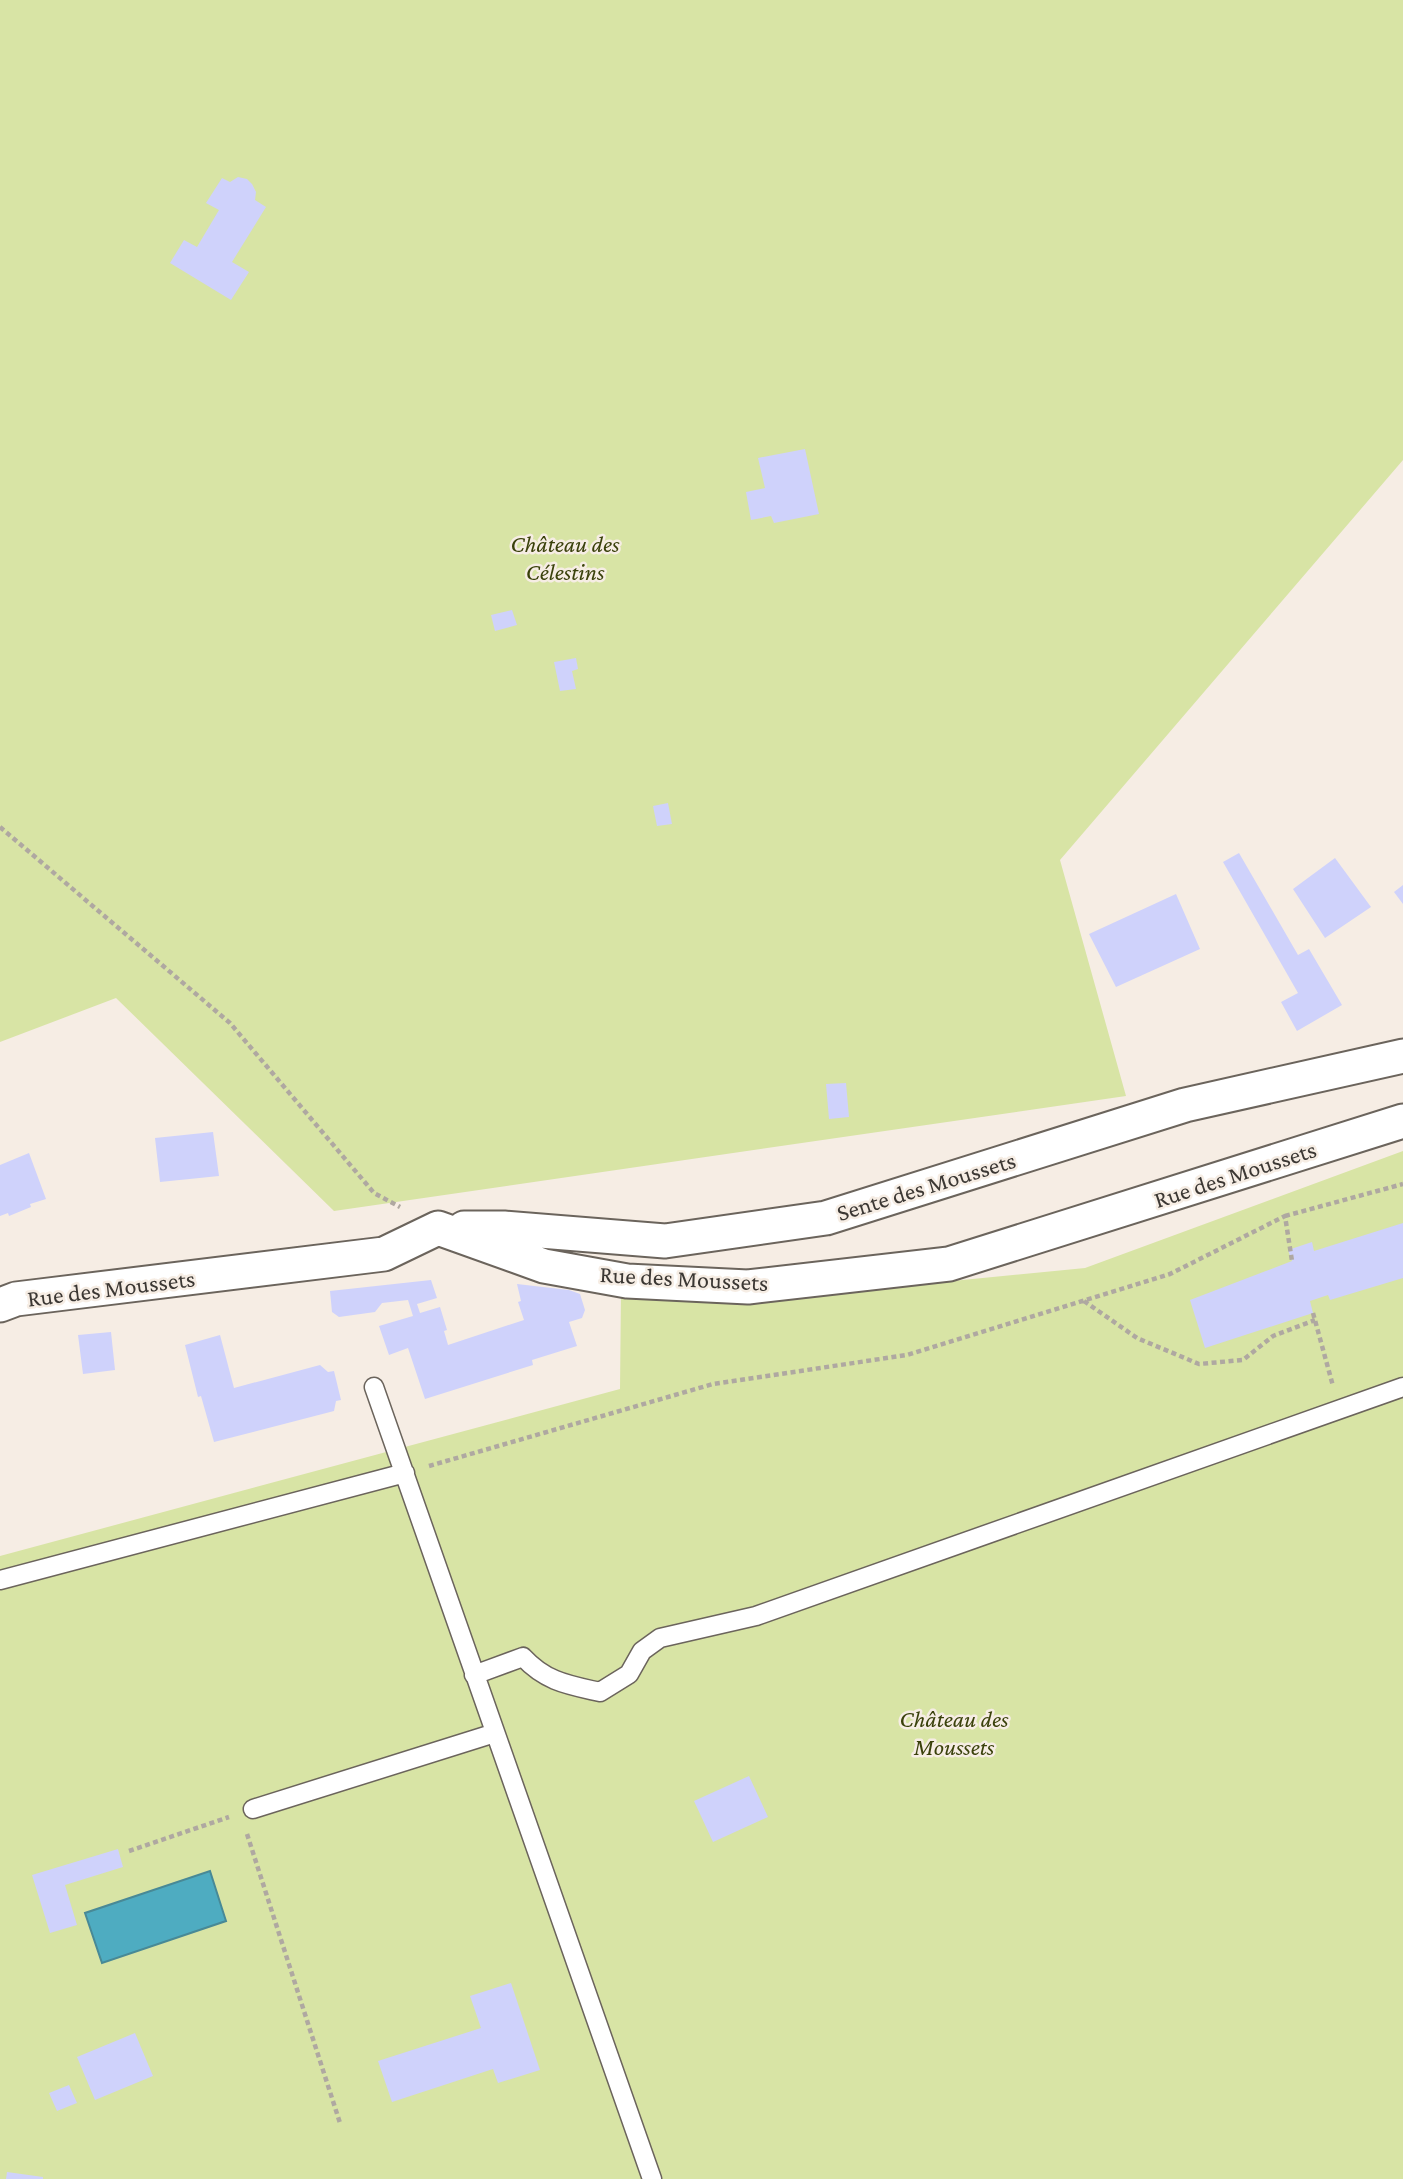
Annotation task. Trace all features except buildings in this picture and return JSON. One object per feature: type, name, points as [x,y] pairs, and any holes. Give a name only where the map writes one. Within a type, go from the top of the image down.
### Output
[{"type":"street","name":"Sente des Moussets","points":[[438,1228],[504,1228],[665,1241],[826,1217],[1185,1105],[1403,1056]]},
{"type":"street","name":"Rue des Moussets","points":[[0,1305],[16,1299],[384,1254],[438,1228],[544,1266],[627,1281],[748,1287],[949,1264],[1403,1121]]},
{"type":"lane","points":[[374,1387],[652,2179]]},
{"type":"lane","points":[[474,1675],[523,1657],[560,1684],[600,1692],[629,1674],[642,1651],[660,1638],[756,1616],[1403,1387]]},
{"type":"lane","points":[[0,1580],[405,1473]]},
{"type":"lane","points":[[246,1811],[495,1733]]},
{"type":"path","points":[[0,827],[230,1023],[374,1193],[438,1228]]},
{"type":"path","points":[[405,1473],[713,1384],[906,1355],[1170,1274],[1285,1216],[1403,1184]]},
{"type":"path","points":[[1285,1216],[1292,1261]]},
{"type":"path","points":[[1083,1300],[1137,1338],[1199,1364],[1243,1360],[1273,1336],[1315,1320]]},
{"type":"path","points":[[1314,1313],[1339,1411]]},
{"type":"path","points":[[129,1851],[246,1811],[340,2123]]},
{"type":"green space","name":"Château des Célestins","points":[[0,0],[1403,0],[1403,460],[1060,860],[1126,1096],[334,1211],[116,998],[0,1042]]},
{"type":"green space","name":"Château des Moussets","points":[[1403,1151],[1403,2179],[0,2179],[0,1556],[620,1389],[621,1292],[801,1296],[1085,1268]]},
{"type":"water","points":[[210,1871],[226,1921],[102,1963],[85,1913]]}]
